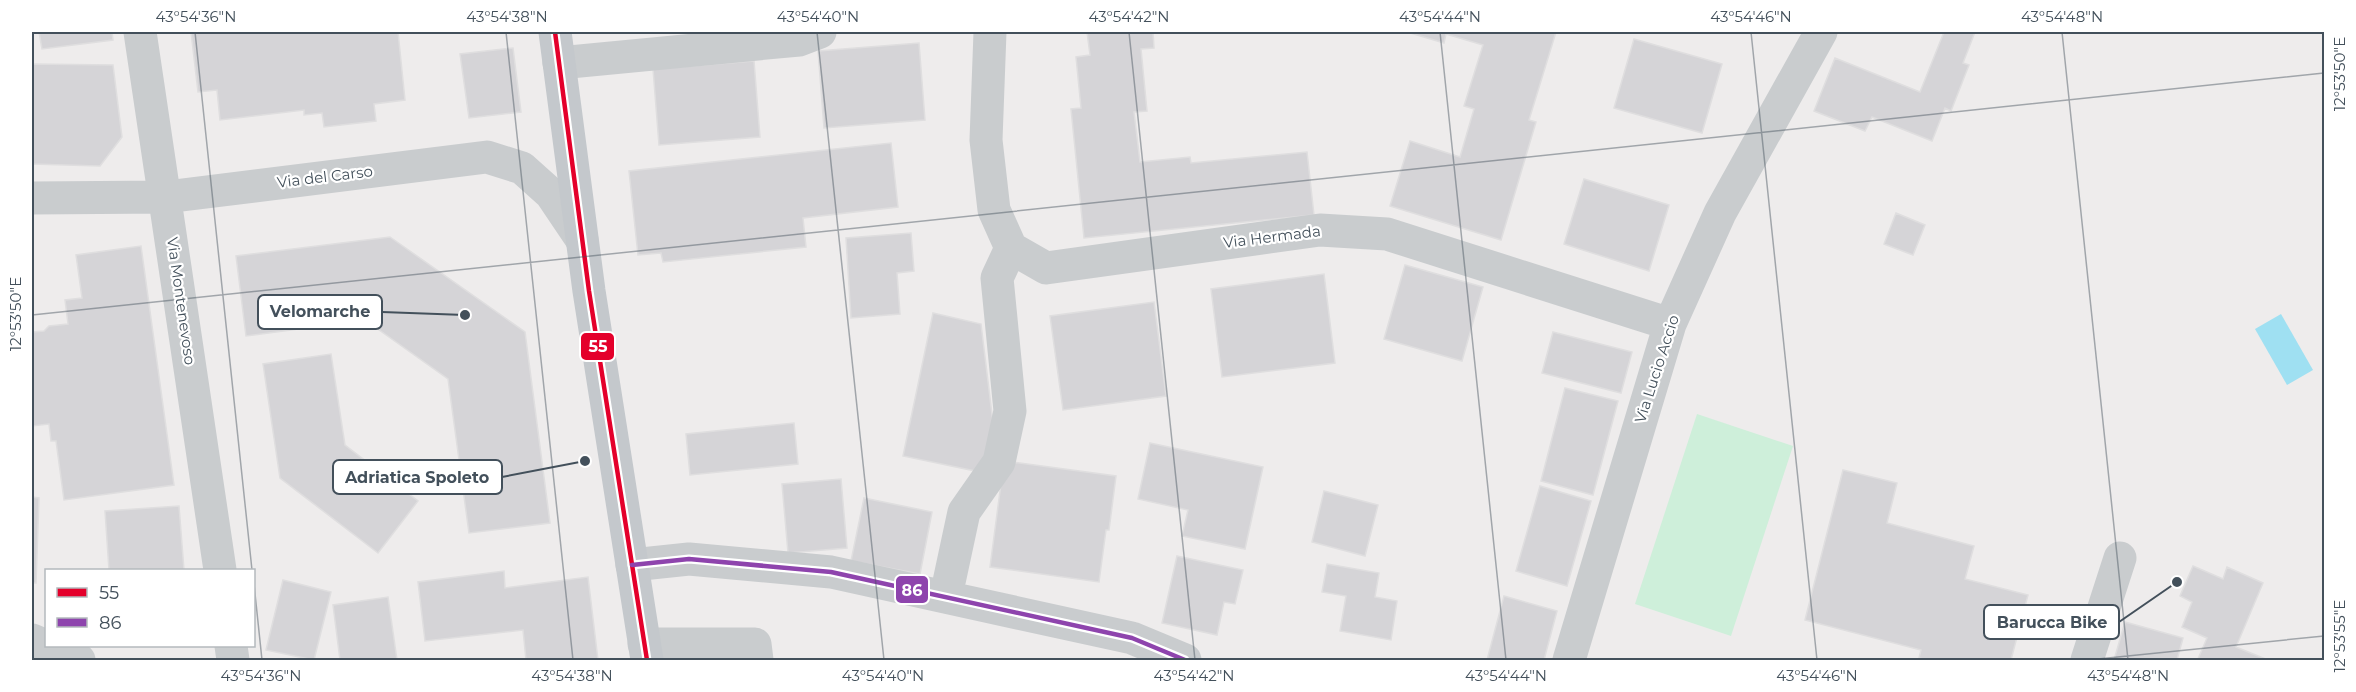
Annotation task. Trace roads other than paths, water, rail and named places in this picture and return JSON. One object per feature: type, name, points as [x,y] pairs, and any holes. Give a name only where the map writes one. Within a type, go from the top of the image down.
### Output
[{"type":"main road","points":[[557,47],[582,240],[645,652]]},
{"type":"street","name":"Via Montenevoso","points":[[140,32],[220,569]]},
{"type":"street","points":[[557,47],[799,39],[820,32]]},
{"type":"street","points":[[946,596],[964,512],[999,462],[1010,411],[997,278],[1011,248],[994,210],[986,140],[990,32]]},
{"type":"street","name":"Via Lucio Accio","points":[[1569,660],[1670,324],[1720,213],[1821,32]]},
{"type":"street","name":"Via del Carso","points":[[32,198],[166,198],[487,157],[522,168],[551,194],[582,240]]},
{"type":"street","name":"Via Hermada","points":[[1011,248],[1046,268],[1320,230],[1387,234],[1670,324]]},
{"type":"street","points":[[2087,660],[2120,558]]},
{"type":"street","points":[[632,565],[689,559],[831,572],[1132,638],[1185,660]]},
{"type":"street","points":[[645,652],[755,644],[757,660]]},
{"type":"street","points":[[48,647],[79,660]]},
{"type":"water","points":[[2281,314],[2313,370],[2287,385],[2255,329]]},
{"type":"place","name":"Velomarche","points":[[465,315]]},
{"type":"place","name":"Adriatica Spoleto","points":[[585,461]]},
{"type":"place","name":"Barucca Bike","points":[[2177,582]]}]
